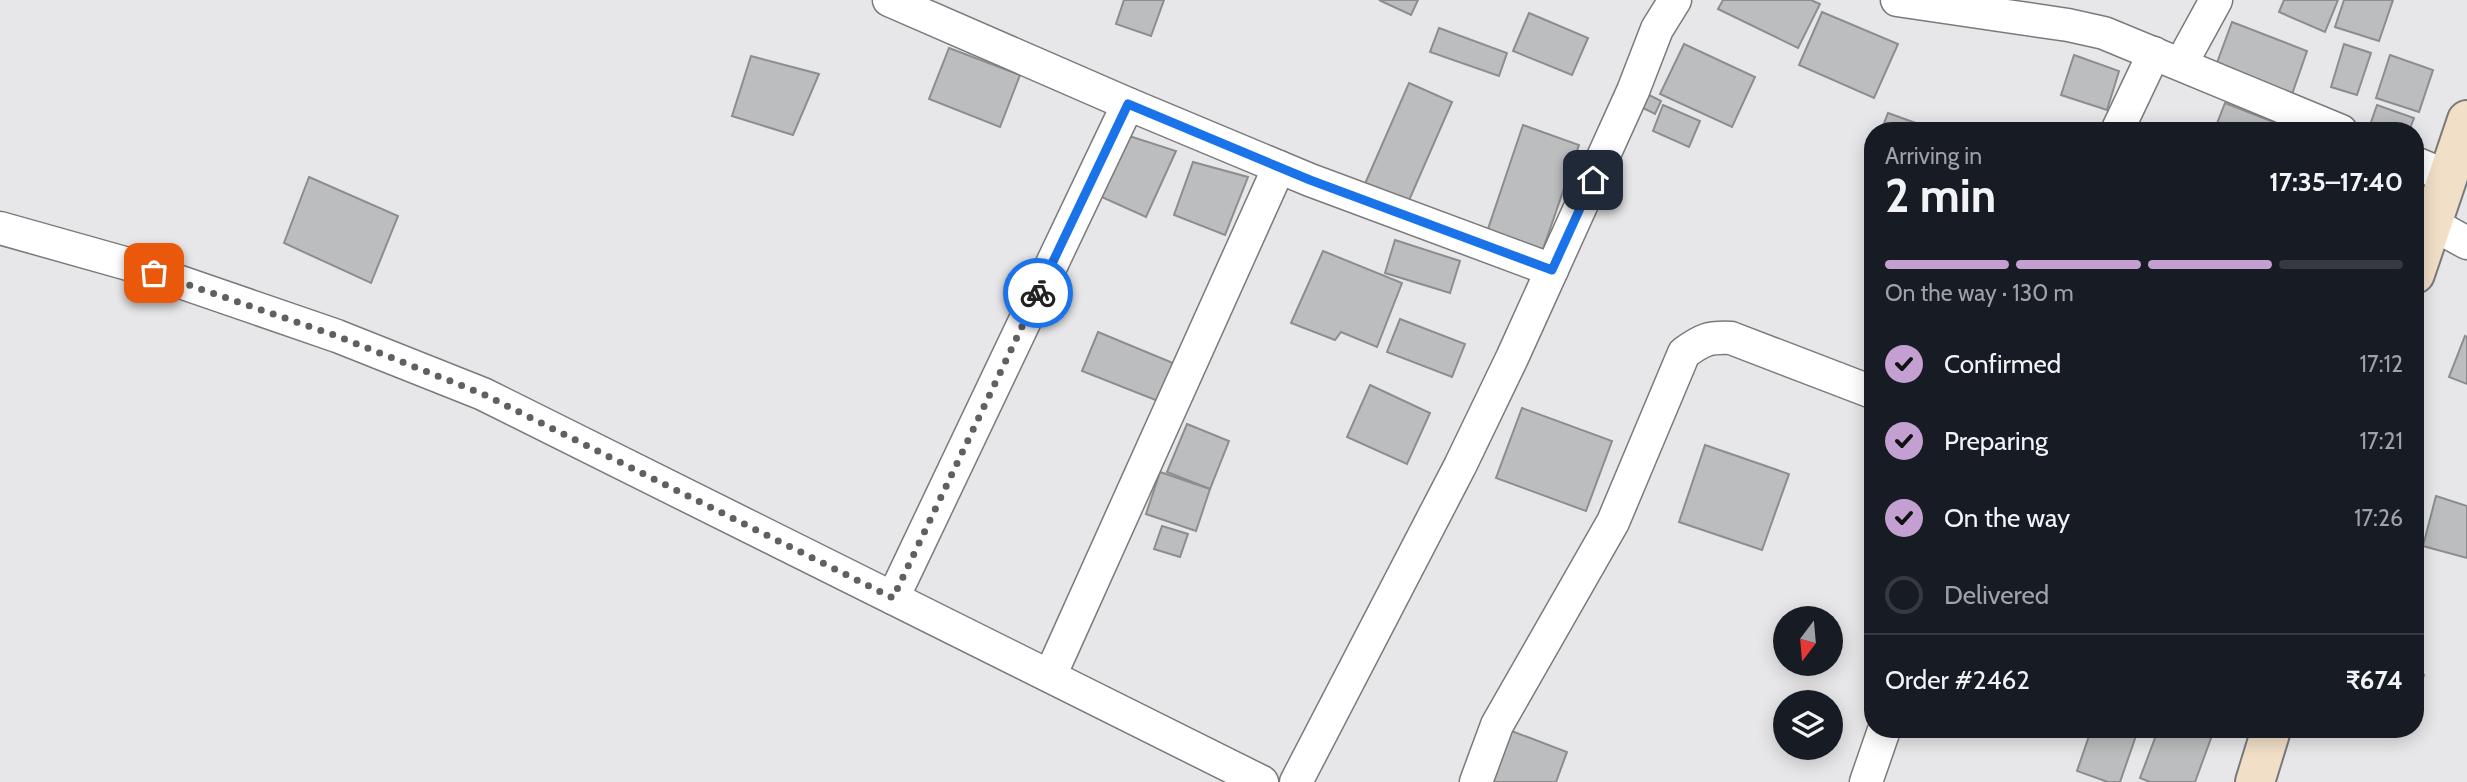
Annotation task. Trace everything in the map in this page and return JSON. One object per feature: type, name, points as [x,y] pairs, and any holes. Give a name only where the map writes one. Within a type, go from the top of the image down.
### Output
[{"type":"main road","points":[[2424,245],[2431,223],[2431,169],[2467,120]]},
{"type":"main road","points":[[2255,782],[2269,738]]},
{"type":"street","points":[[889,0],[1279,167],[1552,270]]},
{"type":"street","points":[[1296,782],[1466,454],[1633,91],[1657,29],[1675,0]]},
{"type":"street","points":[[1897,0],[2075,12],[2104,33],[2320,122]]},
{"type":"street","points":[[2123,122],[2168,58],[2216,0]]},
{"type":"street","points":[[893,598],[1128,104]]},
{"type":"street","points":[[1050,676],[1279,167]]},
{"type":"street","points":[[2431,223],[2467,243]]},
{"type":"street","points":[[0,228],[128,264],[324,331],[483,394],[1262,782]]},
{"type":"street","points":[[1476,782],[1497,725],[1613,522],[1684,353],[1711,337],[1731,338],[1864,389]]},
{"type":"street","points":[[1866,782],[1881,738]]},
{"type":"building","points":[[1124,0],[1164,0],[1151,36],[1116,24]]},
{"type":"building","points":[[1379,0],[1418,0],[1411,15]]},
{"type":"building","points":[[1723,0],[1811,0],[1820,4],[1798,48],[1718,9]]},
{"type":"building","points":[[2284,0],[2338,0],[2325,32],[2279,12]]},
{"type":"building","points":[[2344,0],[2393,0],[2379,41],[2335,27]]},
{"type":"building","points":[[1822,12],[1898,44],[1874,98],[1799,65]]},
{"type":"building","points":[[1529,13],[1588,38],[1572,75],[1513,51]]},
{"type":"building","points":[[2232,22],[2307,51],[2290,100],[2214,71]]},
{"type":"building","points":[[1439,28],[1507,53],[1499,76],[1430,52]]},
{"type":"building","points":[[1684,44],[1755,77],[1732,127],[1660,94]]},
{"type":"building","points":[[2344,44],[2371,53],[2357,95],[2331,87]]},
{"type":"building","points":[[949,48],[1020,75],[1000,127],[929,99]]},
{"type":"building","points":[[2074,55],[2119,71],[2107,110],[2061,95]]},
{"type":"building","points":[[2390,55],[2433,70],[2419,112],[2376,98]]},
{"type":"building","points":[[751,56],[819,74],[793,135],[732,116]]},
{"type":"building","points":[[1409,83],[1452,102],[1407,205],[1364,186]]},
{"type":"building","points":[[1641,91],[1661,101],[1655,114],[1635,104]]},
{"type":"building","points":[[2225,103],[2274,122],[2218,122]]},
{"type":"building","points":[[1663,105],[1700,121],[1689,147],[1653,131]]},
{"type":"building","points":[[2377,105],[2414,118],[2412,122],[2371,122]]},
{"type":"building","points":[[1888,113],[1913,122],[1884,122]]},
{"type":"building","points":[[1523,125],[1579,145],[1542,252],[1487,232]]},
{"type":"building","points":[[1120,133],[1176,151],[1146,217],[1095,194]]},
{"type":"building","points":[[1193,162],[1248,177],[1225,235],[1174,215]]},
{"type":"building","points":[[309,177],[398,216],[371,283],[284,243]]},
{"type":"building","points":[[1395,240],[1460,261],[1450,293],[1385,273]]},
{"type":"building","points":[[1323,251],[1402,283],[1377,347],[1341,332],[1335,340],[1291,323]]},
{"type":"building","points":[[1400,319],[1465,344],[1452,377],[1387,352]]},
{"type":"building","points":[[1098,332],[1173,363],[1158,401],[1082,371]]},
{"type":"building","points":[[2465,336],[2467,337],[2467,384],[2449,377]]},
{"type":"building","points":[[1370,385],[1430,413],[1407,464],[1347,437]]},
{"type":"building","points":[[1522,408],[1612,441],[1586,511],[1496,478]]},
{"type":"building","points":[[1187,424],[1229,441],[1210,489],[1167,472]]},
{"type":"building","points":[[1705,445],[1789,474],[1762,550],[1679,522]]},
{"type":"building","points":[[1160,472],[1210,489],[1196,531],[1146,514]]},
{"type":"building","points":[[2436,496],[2467,506],[2467,558],[2424,546]]},
{"type":"building","points":[[1162,526],[1188,534],[1180,557],[1154,549]]},
{"type":"building","points":[[1509,730],[1567,752],[1556,782],[1489,782]]},
{"type":"building","points":[[2088,738],[2135,738],[2120,782],[2108,782],[2077,771]]},
{"type":"building","points":[[2155,738],[2211,738],[2195,782],[2150,782],[2140,778]]},
{"type":"way so far","points":[[154,273],[337,336],[483,394],[893,598],[1038,293]]},
{"type":"route","points":[[1038,293],[1128,104],[1310,180],[1552,270],[1593,180]]}]
